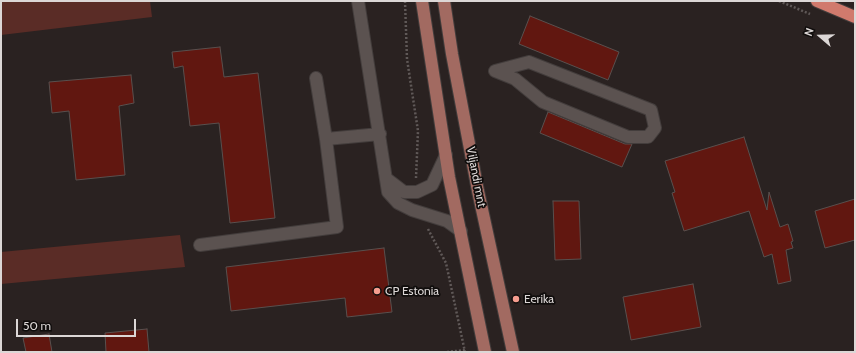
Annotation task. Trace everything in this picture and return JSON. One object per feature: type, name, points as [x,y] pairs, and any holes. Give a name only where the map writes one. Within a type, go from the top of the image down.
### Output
[{"type":"highway","points":[[817,1],[855,17]]},
{"type":"main road","name":"Viljandi mnt","points":[[422,1],[446,155],[485,352]]},
{"type":"main road","name":"Viljandi mnt","points":[[444,1],[453,62],[478,191],[513,352]]},
{"type":"lane","points":[[358,1],[388,192],[398,203],[412,210],[447,221],[460,231]]},
{"type":"lane","points":[[529,62],[651,110],[655,128],[648,137],[628,137],[543,102],[515,79],[495,70],[529,62]]},
{"type":"lane","points":[[200,245],[337,227],[326,139],[316,78]]},
{"type":"lane","points":[[326,139],[380,134]]},
{"type":"lane","points":[[386,179],[404,192],[418,192],[432,185],[446,155]]},
{"type":"path","points":[[447,352],[465,350]]},
{"type":"shaded area","points":[[1,1],[150,1],[152,17],[1,35]]},
{"type":"shaded area","points":[[180,235],[185,267],[1,284],[1,252]]},
{"type":"building","points":[[530,16],[619,52],[608,80],[519,44]]},
{"type":"building","points":[[220,47],[224,77],[258,73],[275,218],[230,223],[219,123],[190,126],[183,66],[174,68],[172,52]]},
{"type":"building","points":[[131,75],[134,103],[119,106],[125,175],[76,180],[69,111],[52,113],[49,82]]},
{"type":"building","points":[[548,112],[625,144],[632,144],[622,167],[540,133]]},
{"type":"building","points":[[744,137],[767,210],[769,192],[780,227],[788,224],[793,241],[791,242],[793,248],[786,250],[791,281],[778,284],[772,254],[764,257],[749,211],[684,231],[672,193],[675,192],[665,161]]},
{"type":"building","points":[[855,199],[855,240],[825,248],[815,211]]},
{"type":"building","points":[[553,201],[579,201],[581,259],[555,260]]},
{"type":"building","points":[[384,248],[392,312],[347,317],[345,298],[231,311],[226,267]]},
{"type":"building","points":[[693,284],[701,327],[631,340],[623,297]]},
{"type":"building","points":[[147,329],[149,352],[106,352],[105,333]]},
{"type":"building","points":[[49,334],[52,352],[26,352],[23,338]]},
{"type":"place","name":"CP Estonia","points":[[377,291]]},
{"type":"place","name":"Eerika","points":[[516,299]]}]
